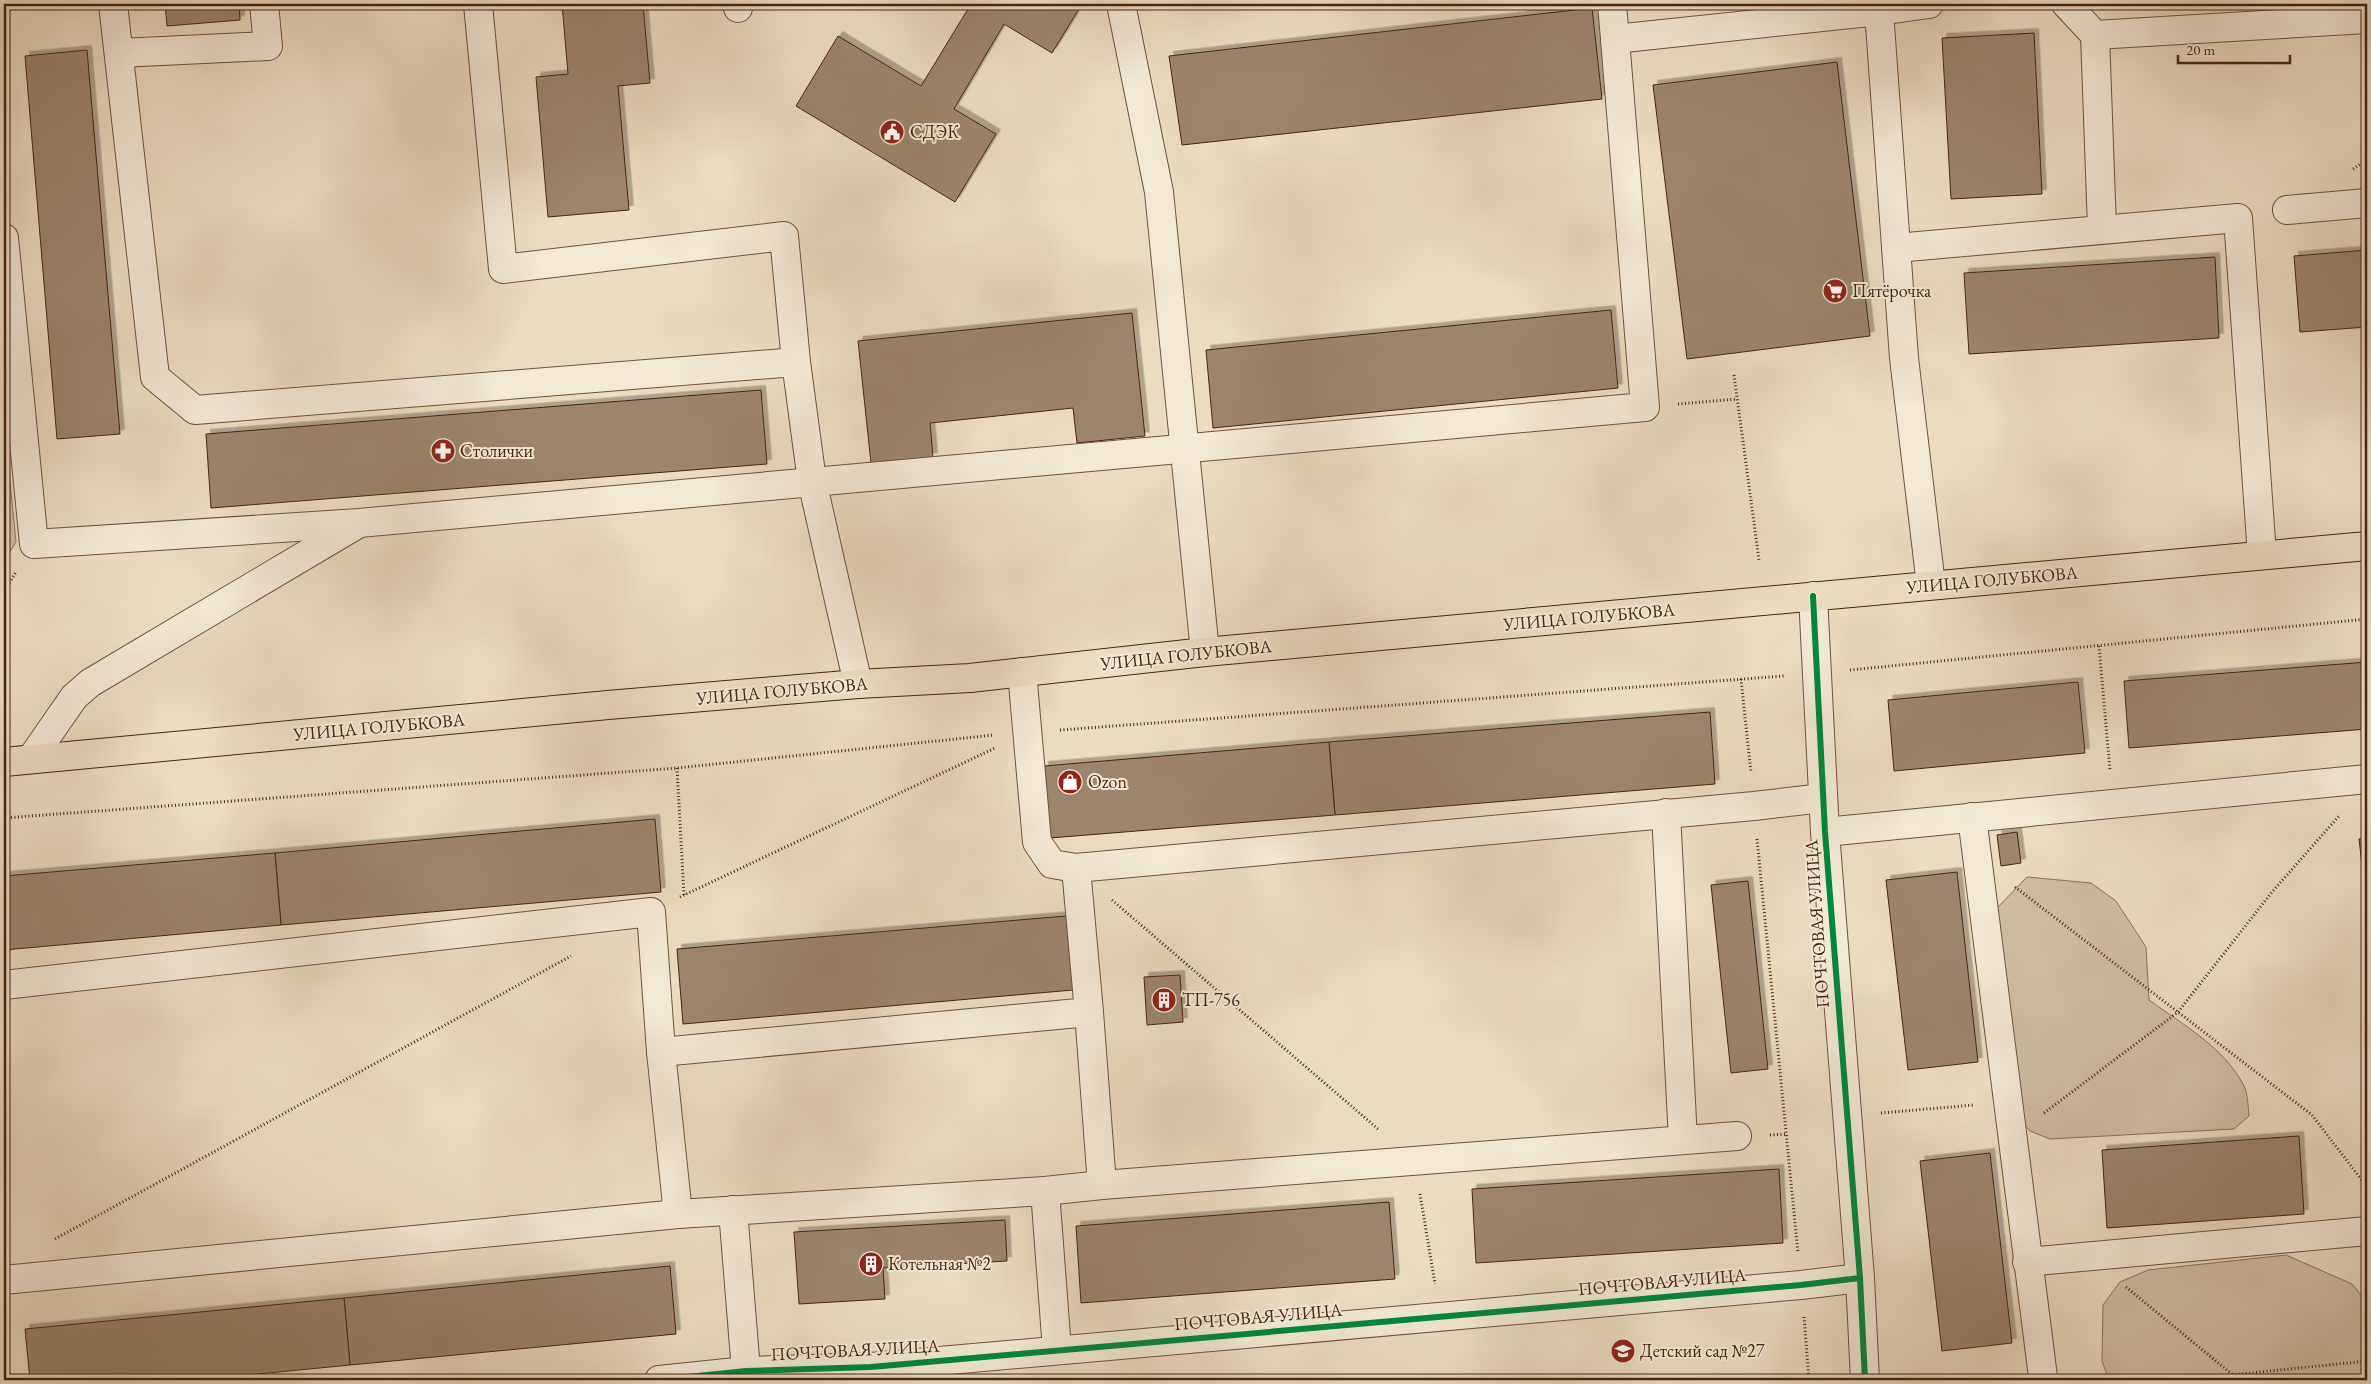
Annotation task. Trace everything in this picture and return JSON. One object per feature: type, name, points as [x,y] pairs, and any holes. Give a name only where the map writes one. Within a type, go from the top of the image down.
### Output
[{"type":"main road","name":"УЛИЦА ГОЛУБКОВА","points":[[4,762],[858,684],[970,678],[1205,652],[2367,546]]},
{"type":"street","points":[[113,4],[120,53],[154,377],[195,410],[796,362]]},
{"type":"street","points":[[120,53],[268,46],[264,4]]},
{"type":"street","points":[[478,4],[503,269],[784,236],[796,362],[812,481],[858,684]]},
{"type":"street","points":[[1121,4],[1159,192],[1205,652]]},
{"type":"street","points":[[4,238],[34,544],[359,522],[1645,407],[1612,4]]},
{"type":"street","points":[[1614,39],[1929,4]]},
{"type":"street","points":[[2066,4],[2095,35],[2102,228]]},
{"type":"street","points":[[1879,11],[1904,358],[1932,585]]},
{"type":"street","points":[[2095,35],[2367,19]]},
{"type":"street","points":[[2287,210],[2367,202]]},
{"type":"street","points":[[1896,248],[2102,228],[2238,218],[2262,555]]},
{"type":"street","points":[[31,759],[74,697],[90,683],[359,522]]},
{"type":"street","name":"ПОЧТОВАЯ УЛИЦА","points":[[1813,596],[1825,832],[1860,1278],[1866,1380]]},
{"type":"street","points":[[1022,672],[1037,842],[1052,864],[1076,868],[1754,806],[1823,798]]},
{"type":"street","points":[[1825,832],[2367,779]]},
{"type":"street","points":[[1666,813],[1683,1140]]},
{"type":"street","points":[[1972,817],[2042,1380]]},
{"type":"street","points":[[1076,868],[1102,1185]]},
{"type":"street","points":[[4,984],[651,912],[661,1052],[678,1214]]},
{"type":"street","points":[[661,1052],[1089,1012]]},
{"type":"street","points":[[4,1280],[678,1214],[1045,1191],[1737,1136]]},
{"type":"street","points":[[1045,1191],[1057,1350]]},
{"type":"street","points":[[733,1210],[746,1371]]},
{"type":"street","points":[[2027,1262],[2367,1231]]},
{"type":"street","name":"ПОЧТОВАЯ УЛИЦА","points":[[658,1380],[746,1371],[872,1373],[1057,1350],[1801,1286],[1860,1278]]},
{"type":"path","points":[[1734,375],[1759,560]]},
{"type":"path","points":[[1645,407],[1737,399]]},
{"type":"path","points":[[4,818],[677,768],[1028,732],[1817,673],[2367,619]]},
{"type":"path","points":[[2099,646],[2112,804]]},
{"type":"path","points":[[1741,679],[1809,1380]]},
{"type":"path","points":[[651,912],[1028,732]]},
{"type":"path","points":[[677,768],[684,895]]},
{"type":"path","points":[[2012,1138],[2178,1012],[2272,892],[2342,812]]},
{"type":"path","points":[[1977,857],[2312,1115],[2367,1187]]},
{"type":"path","points":[[1076,868],[1414,1161],[1440,1316]]},
{"type":"path","points":[[48,1243],[572,956]]},
{"type":"path","points":[[1847,1116],[2007,1101]]},
{"type":"path","points":[[2088,1256],[2239,1380]]},
{"type":"path","points":[[2183,1380],[2367,1361]]},
{"type":"shaded area","points":[[4,422],[16,542],[4,561]]},
{"type":"shaded area","points":[[2027,877],[2091,883],[2116,901],[2146,947],[2149,1000],[2202,1038],[2226,1060],[2244,1086],[2249,1116],[2234,1129],[2050,1139],[2030,1131],[2017,1116],[1995,910]]},
{"type":"shaded area","points":[[2286,1255],[2352,1284],[2367,1302],[2367,1380],[2109,1380],[2102,1361],[2103,1305],[2120,1282],[2148,1270]]},
{"type":"building","points":[[165,4],[239,4],[240,20],[167,26]]},
{"type":"building","points":[[562,4],[643,4],[650,83],[618,86],[629,210],[548,217],[536,77],[568,74]]},
{"type":"building","points":[[971,4],[1082,4],[1052,53],[1004,24],[954,109],[996,134],[955,202],[796,106],[838,36],[921,86]]},
{"type":"building","points":[[2142,4],[2228,4],[2142,7]]},
{"type":"building","points":[[1592,8],[1602,99],[1182,145],[1169,56]]},
{"type":"building","points":[[2034,33],[2042,194],[1951,199],[1942,38]]},
{"type":"building","points":[[87,50],[120,434],[57,439],[25,56]]},
{"type":"building","points":[[1837,62],[1870,336],[1687,359],[1653,85]]},
{"type":"building","points":[[2367,250],[2367,327],[2300,332],[2294,256]]},
{"type":"building","points":[[2215,257],[2219,338],[1969,354],[1964,273]]},
{"type":"building","points":[[1611,310],[1618,388],[1213,428],[1206,350]]},
{"type":"building","points":[[1132,313],[1145,436],[1077,443],[1073,408],[930,423],[933,457],[871,463],[858,341]]},
{"type":"building","points":[[761,390],[767,464],[211,508],[206,434]]},
{"type":"building","points":[[2367,662],[2367,729],[2129,748],[2124,681]]},
{"type":"building","points":[[2078,682],[2085,753],[1894,771],[1888,700]]},
{"type":"building","points":[[1710,712],[1715,784],[1335,815],[1329,742]]},
{"type":"building","points":[[1329,742],[1335,815],[1050,838],[1044,766]]},
{"type":"building","points":[[655,819],[661,892],[281,925],[275,853]]},
{"type":"building","points":[[2017,832],[2021,863],[2001,866],[1997,835]]},
{"type":"building","points":[[2367,838],[2367,910],[2359,839]]},
{"type":"building","points":[[275,853],[281,925],[4,950],[4,876]]},
{"type":"building","points":[[1957,872],[1978,1062],[1908,1070],[1886,880]]},
{"type":"building","points":[[1748,881],[1768,1069],[1731,1073],[1711,885]]},
{"type":"building","points":[[1066,916],[1073,990],[683,1024],[677,949]]},
{"type":"building","name":"ТП-756","points":[[1180,975],[1183,1022],[1147,1025],[1144,977]]},
{"type":"building","points":[[2299,1136],[2304,1214],[2107,1228],[2102,1150]]},
{"type":"building","points":[[1990,1153],[2012,1343],[1942,1351],[1920,1161]]},
{"type":"building","points":[[1779,1169],[1783,1243],[1476,1263],[1472,1189]]},
{"type":"building","points":[[1389,1202],[1395,1279],[1081,1303],[1076,1226]]},
{"type":"building","name":"Котельная №2","points":[[1005,1220],[1007,1261],[883,1268],[885,1299],[799,1304],[794,1232]]},
{"type":"building","points":[[670,1266],[676,1334],[350,1365],[344,1298]]},
{"type":"building","points":[[344,1298],[350,1365],[197,1380],[30,1380],[25,1329]]},
{"type":"cycle path","points":[[1813,596],[1825,832],[1860,1278],[1865,1380]]},
{"type":"cycle path","points":[[659,1380],[746,1371],[871,1367],[1801,1285],[1860,1278]]},
{"type":"place","name":"СДЭК","points":[[892,132]]},
{"type":"place","name":"Пятёрочка","points":[[1835,291]]},
{"type":"place","name":"Столички","points":[[443,451]]},
{"type":"place","name":"Ozon","points":[[1070,782]]},
{"type":"place","name":"ТП-756","points":[[1164,1000]]},
{"type":"place","name":"Котельная №2","points":[[871,1264]]},
{"type":"place","name":"Детский сад №27","points":[[1623,1351]]}]
